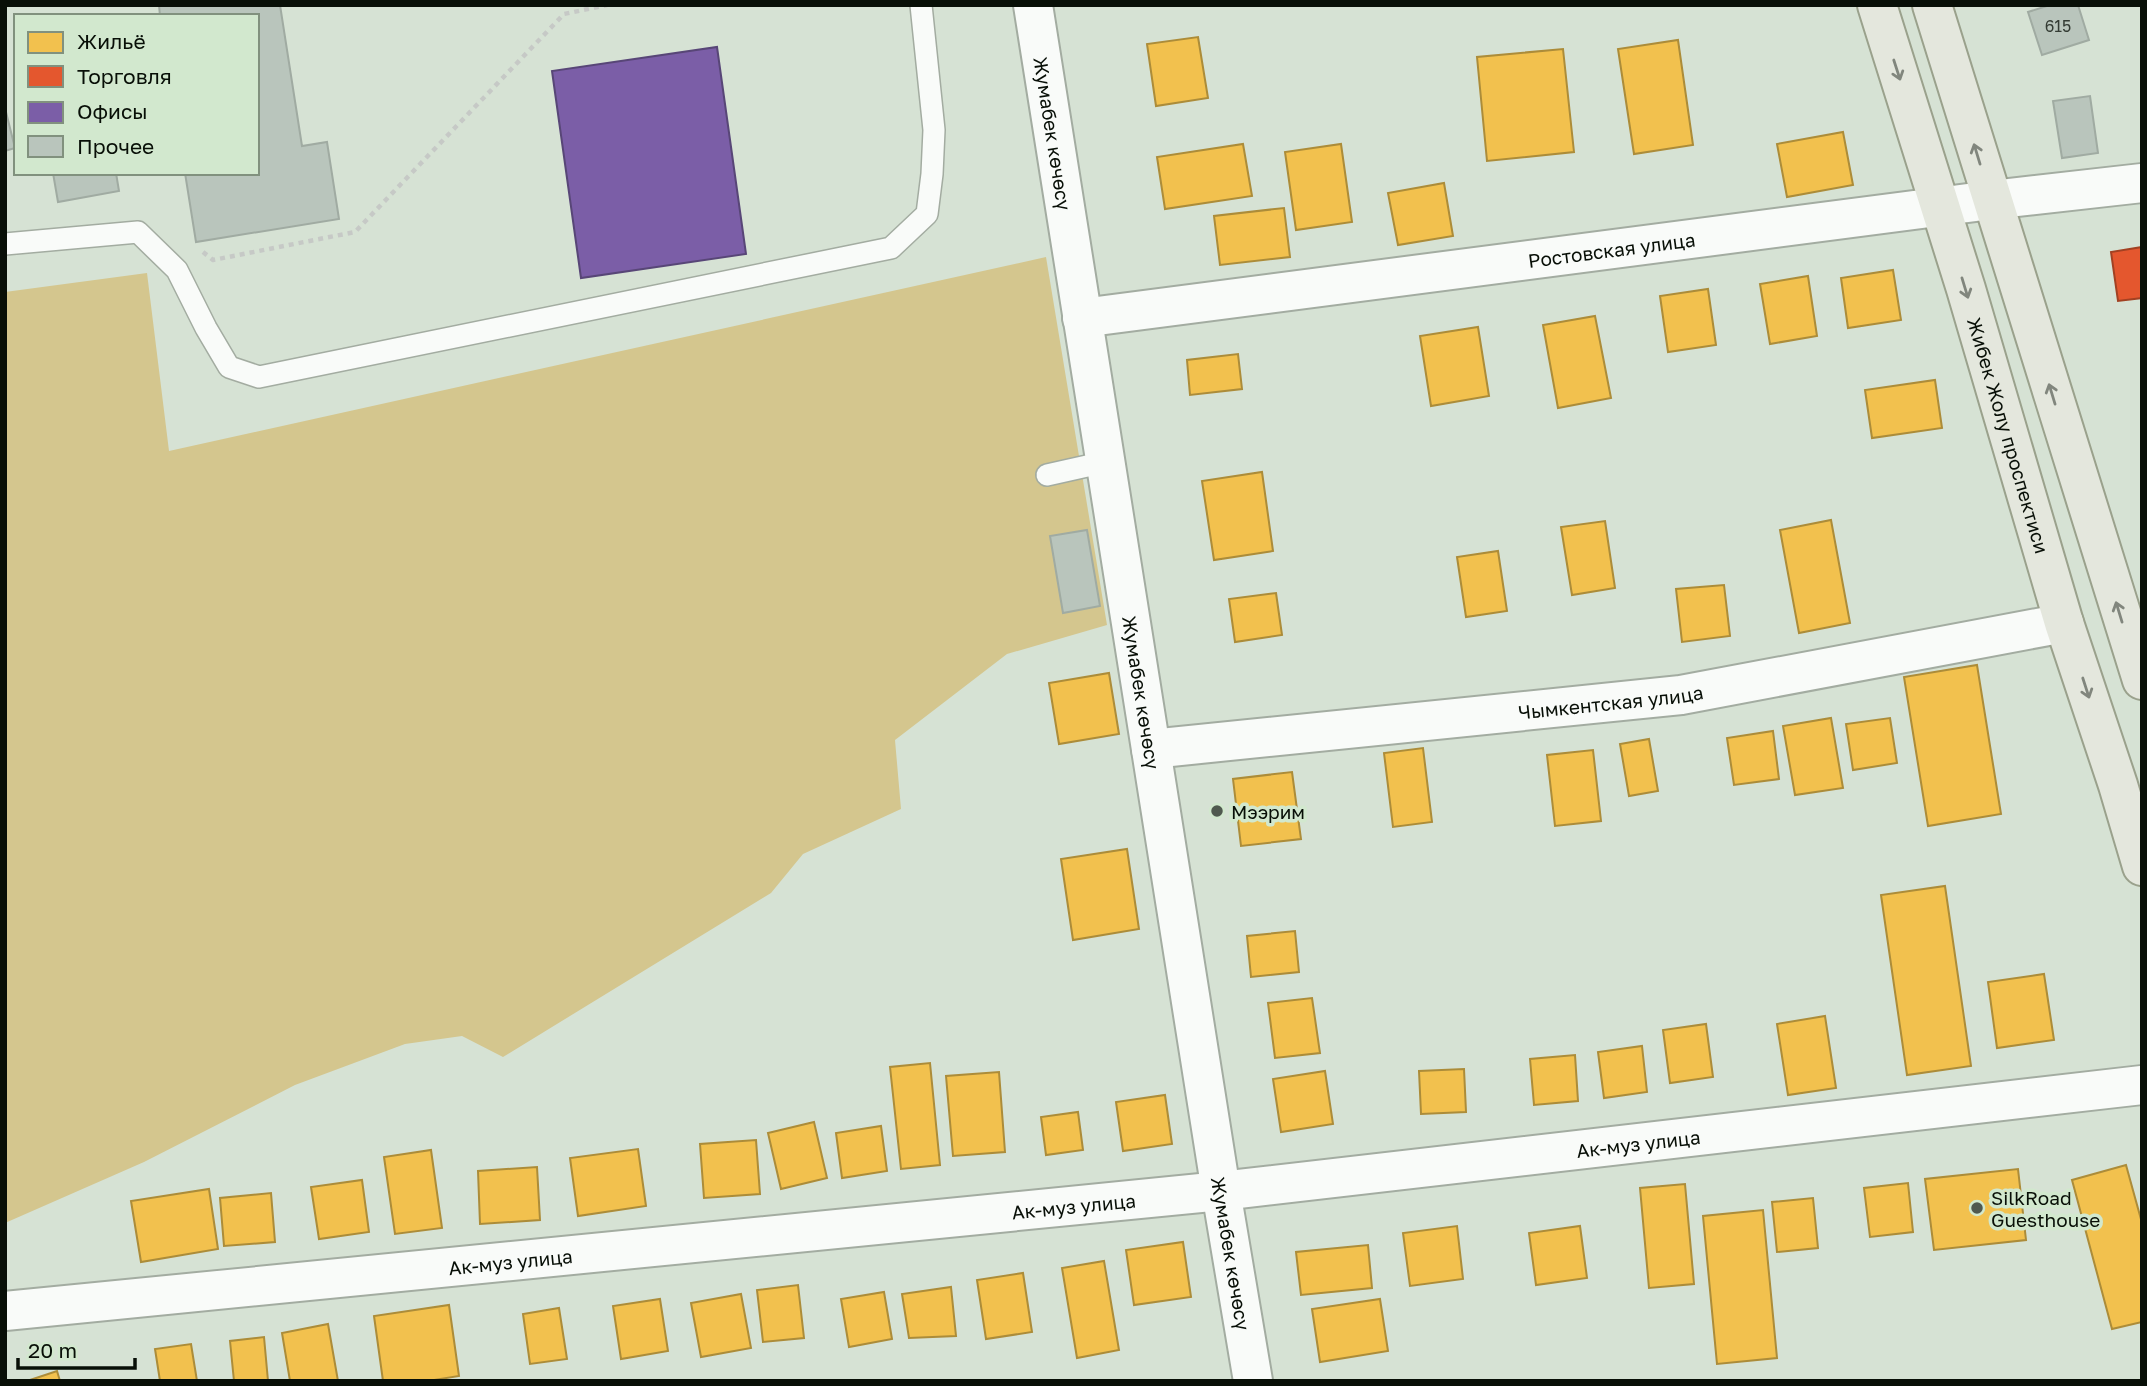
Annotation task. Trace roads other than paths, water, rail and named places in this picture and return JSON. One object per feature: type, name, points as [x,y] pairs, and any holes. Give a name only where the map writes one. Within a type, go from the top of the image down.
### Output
[{"type":"main road","name":"Жибек Жолу проспектиси","points":[[1877,5],[2064,623],[2130,782],[2142,866]]},
{"type":"main road","points":[[1932,5],[2142,680]]},
{"type":"street","name":"Жумабек көчөсү","points":[[1033,5],[1253,1381]]},
{"type":"street","name":"Ростовская улица","points":[[1082,318],[1991,200],[2142,183]]},
{"type":"street","name":"Чымкентская улица","points":[[1151,749],[1681,695],[2064,623]]},
{"type":"street","name":"Ак-муз улица","points":[[5,1311],[1221,1191],[2142,1085]]},
{"type":"lane","points":[[5,244],[138,232],[177,270],[205,328],[229,367],[259,377],[891,248],[927,214],[932,174],[934,130],[921,5]]},
{"type":"lane","points":[[1047,475],[1105,462]]},
{"type":"place","name":"Мээрим","points":[[1217,811]]},
{"type":"place","name":"SilkRoad Guesthouse","points":[[1977,1208]]}]
